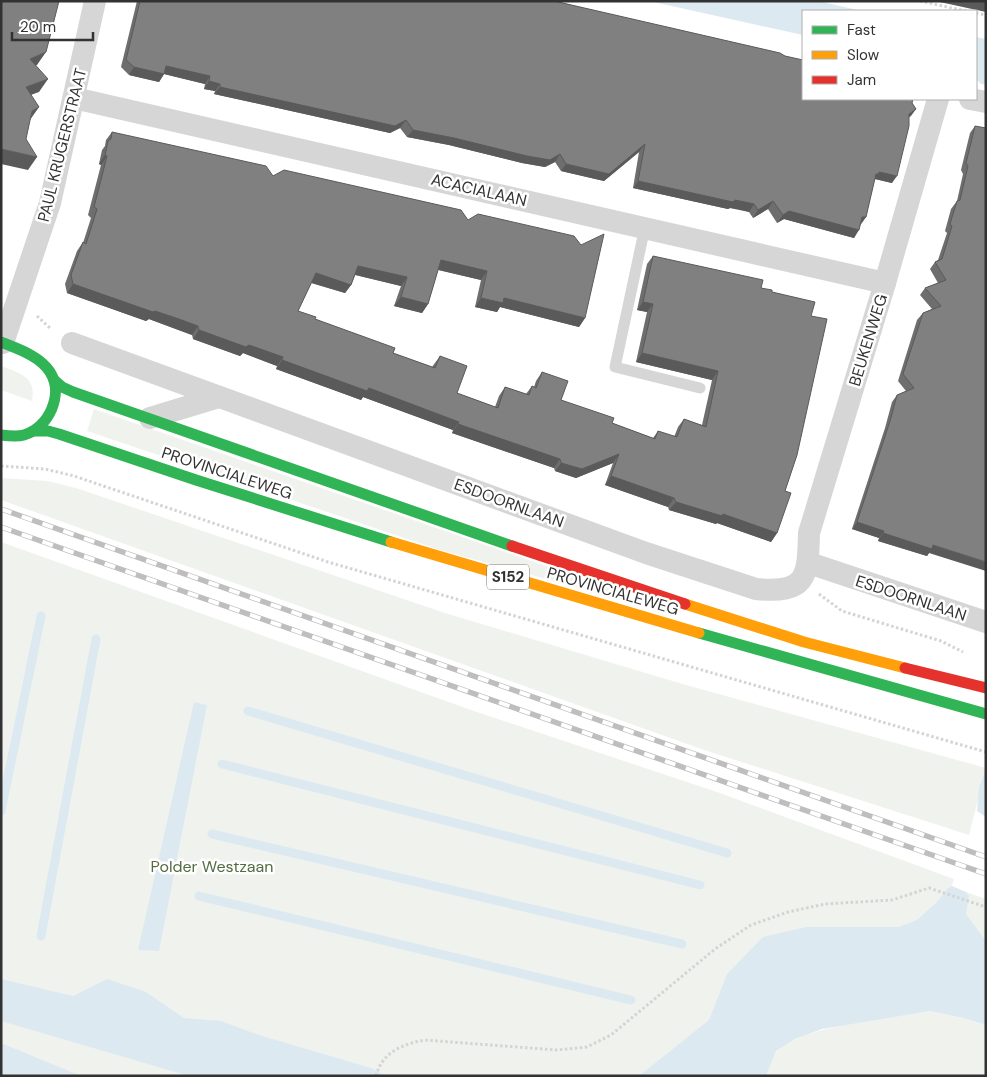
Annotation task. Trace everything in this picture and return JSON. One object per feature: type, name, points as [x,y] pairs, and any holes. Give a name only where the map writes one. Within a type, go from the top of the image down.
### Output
[{"type":"main road","name":"S152","points":[[2,343],[32,356],[49,371],[54,380]]},
{"type":"main road","name":"PROVINCIALEWEG","points":[[54,380],[62,387],[73,392],[610,580],[804,642],[986,688]]},
{"type":"main road","points":[[34,430],[48,417],[54,403],[54,380]]},
{"type":"main road","name":"S152","points":[[1,435],[12,437],[26,435],[34,430]]},
{"type":"main road","name":"PROVINCIALEWEG","points":[[34,430],[59,434],[415,550],[621,611],[986,714]]},
{"type":"street","name":"PAUL KRUGERSTRAAT","points":[[2,343],[50,203],[95,1]]},
{"type":"street","name":"ACACIALAAN","points":[[74,98],[885,282]]},
{"type":"street","name":"BEUKENWEG","points":[[805,573],[809,533],[938,100]]},
{"type":"street","name":"ESDOORNLAAN","points":[[72,343],[646,553],[756,589],[771,591],[792,588],[805,573],[986,622]]},
{"type":"street","points":[[150,418],[219,397]]},
{"type":"lane","points":[[644,227],[615,367],[700,388]]},
{"type":"path","points":[[920,1],[961,10]]},
{"type":"path","points":[[1,466],[45,469],[74,476],[328,562],[986,752]]},
{"type":"path","points":[[805,573],[842,611],[941,641],[971,656]]},
{"type":"path","points":[[376,1076],[379,1067],[390,1052],[406,1044],[425,1040],[556,1050],[587,1047],[611,1036],[715,949],[752,925],[788,912],[825,904],[892,900],[929,888],[986,907]]},
{"type":"green space","points":[[1,366],[26,377],[32,386],[32,401],[1,390]]},
{"type":"green space","points":[[94,409],[612,589],[608,596],[440,550],[87,431]]},
{"type":"green space","points":[[1,478],[48,481],[79,489],[445,613],[686,685],[986,768],[969,835],[704,750],[1,500]]},
{"type":"green space","name":"Polder Westzaan","points":[[1,542],[474,711],[720,793],[954,879],[952,886],[948,888],[986,899],[986,941],[983,938],[925,1005],[837,1021],[786,1038],[758,1076],[1,1076]]},
{"type":"green space","points":[[930,1011],[986,1025],[986,1076],[766,1076],[777,1051],[789,1042],[806,1035],[849,1024]]},
{"type":"shaded area","points":[[649,1],[818,1],[858,10],[802,10],[802,35]]},
{"type":"shaded area","points":[[977,37],[986,39],[986,85],[981,84],[977,80]]},
{"type":"shaded area","points":[[194,702],[207,705],[159,951],[138,950]]},
{"type":"shaded area","points":[[986,769],[986,817],[977,811],[979,787]]},
{"type":"shaded area","points":[[952,886],[969,895],[966,914],[986,941],[986,1025],[930,1011],[822,1029],[795,1039],[776,1051],[766,1076],[639,1076],[709,1020],[727,974],[763,937],[806,927],[899,927],[917,920]]},
{"type":"shaded area","points":[[1,979],[73,996],[107,979],[146,992],[184,1018],[221,1021],[259,1035],[371,1068],[386,1076],[190,1076],[182,1074],[1,1021]]},
{"type":"shaded area","points":[[1,1043],[81,1076],[1,1076]]},
{"type":"building","points":[[1,1],[59,1],[46,52],[30,59],[48,79],[26,87],[39,107],[32,111],[26,139],[37,157],[1,149]]},
{"type":"building","points":[[140,1],[554,1],[780,53],[802,60],[802,100],[913,100],[912,103],[916,109],[909,114],[909,126],[897,176],[879,172],[879,174],[876,174],[866,217],[862,217],[859,230],[789,211],[783,215],[773,201],[758,210],[754,204],[735,200],[733,202],[638,181],[645,144],[609,174],[566,164],[560,154],[550,160],[527,156],[413,130],[406,120],[395,126],[220,87],[220,84],[209,81],[210,76],[166,66],[164,74],[134,67],[126,60]]},
{"type":"building","points":[[975,126],[986,128],[986,562],[933,545],[932,549],[883,533],[884,531],[857,522],[897,395],[914,388],[903,374],[923,313],[941,306],[925,288],[946,280],[935,262],[942,259],[957,201],[960,200]]},
{"type":"building","points":[[112,132],[266,166],[273,176],[284,170],[461,210],[468,220],[478,214],[574,236],[581,245],[604,234],[585,318],[504,298],[503,303],[481,298],[487,271],[441,260],[428,304],[401,297],[407,277],[358,266],[351,285],[316,273],[298,311],[395,348],[393,353],[435,368],[440,356],[467,366],[457,393],[498,408],[505,387],[529,395],[532,386],[536,388],[542,372],[568,381],[561,400],[614,418],[612,423],[655,439],[658,431],[677,437],[684,419],[706,427],[718,371],[642,353],[653,304],[643,302],[653,256],[763,280],[761,288],[815,302],[811,316],[827,319],[797,455],[785,491],[791,493],[777,533],[723,514],[722,516],[676,502],[674,498],[611,476],[619,454],[582,469],[561,463],[560,459],[458,424],[459,422],[369,388],[367,391],[282,360],[283,357],[249,345],[246,347],[199,330],[198,326],[179,319],[153,312],[73,284],[71,275],[83,242],[86,244],[97,209],[94,207],[107,156],[105,155],[108,141],[111,139]]},
{"type":"waterway","points":[[1,811],[41,616]]},
{"type":"waterway","points":[[41,936],[96,639]]},
{"type":"waterway","points":[[248,711],[727,853]]},
{"type":"waterway","points":[[222,764],[700,885]]},
{"type":"waterway","points":[[212,834],[682,944]]},
{"type":"waterway","points":[[199,896],[631,1000]]},
{"type":"railway","points":[[1,509],[986,857]]},
{"type":"railway","points":[[1,527],[986,874]]},
{"type":"traffic: fast","points":[[1,342],[28,354],[46,366],[54,381],[55,390],[55,400],[52,409],[41,425],[24,435],[1,435]]},
{"type":"traffic: fast","points":[[54,380],[62,387],[73,392],[512,546]]},
{"type":"traffic: fast","points":[[34,431],[48,431],[59,434],[391,542]]},
{"type":"traffic: fast","points":[[699,633],[986,714]]},
{"type":"traffic: slow","points":[[391,542],[699,633]]},
{"type":"traffic: slow","points":[[685,604],[804,642],[905,668]]},
{"type":"traffic: jam","points":[[512,546],[685,604]]},
{"type":"traffic: jam","points":[[905,668],[986,688]]}]
